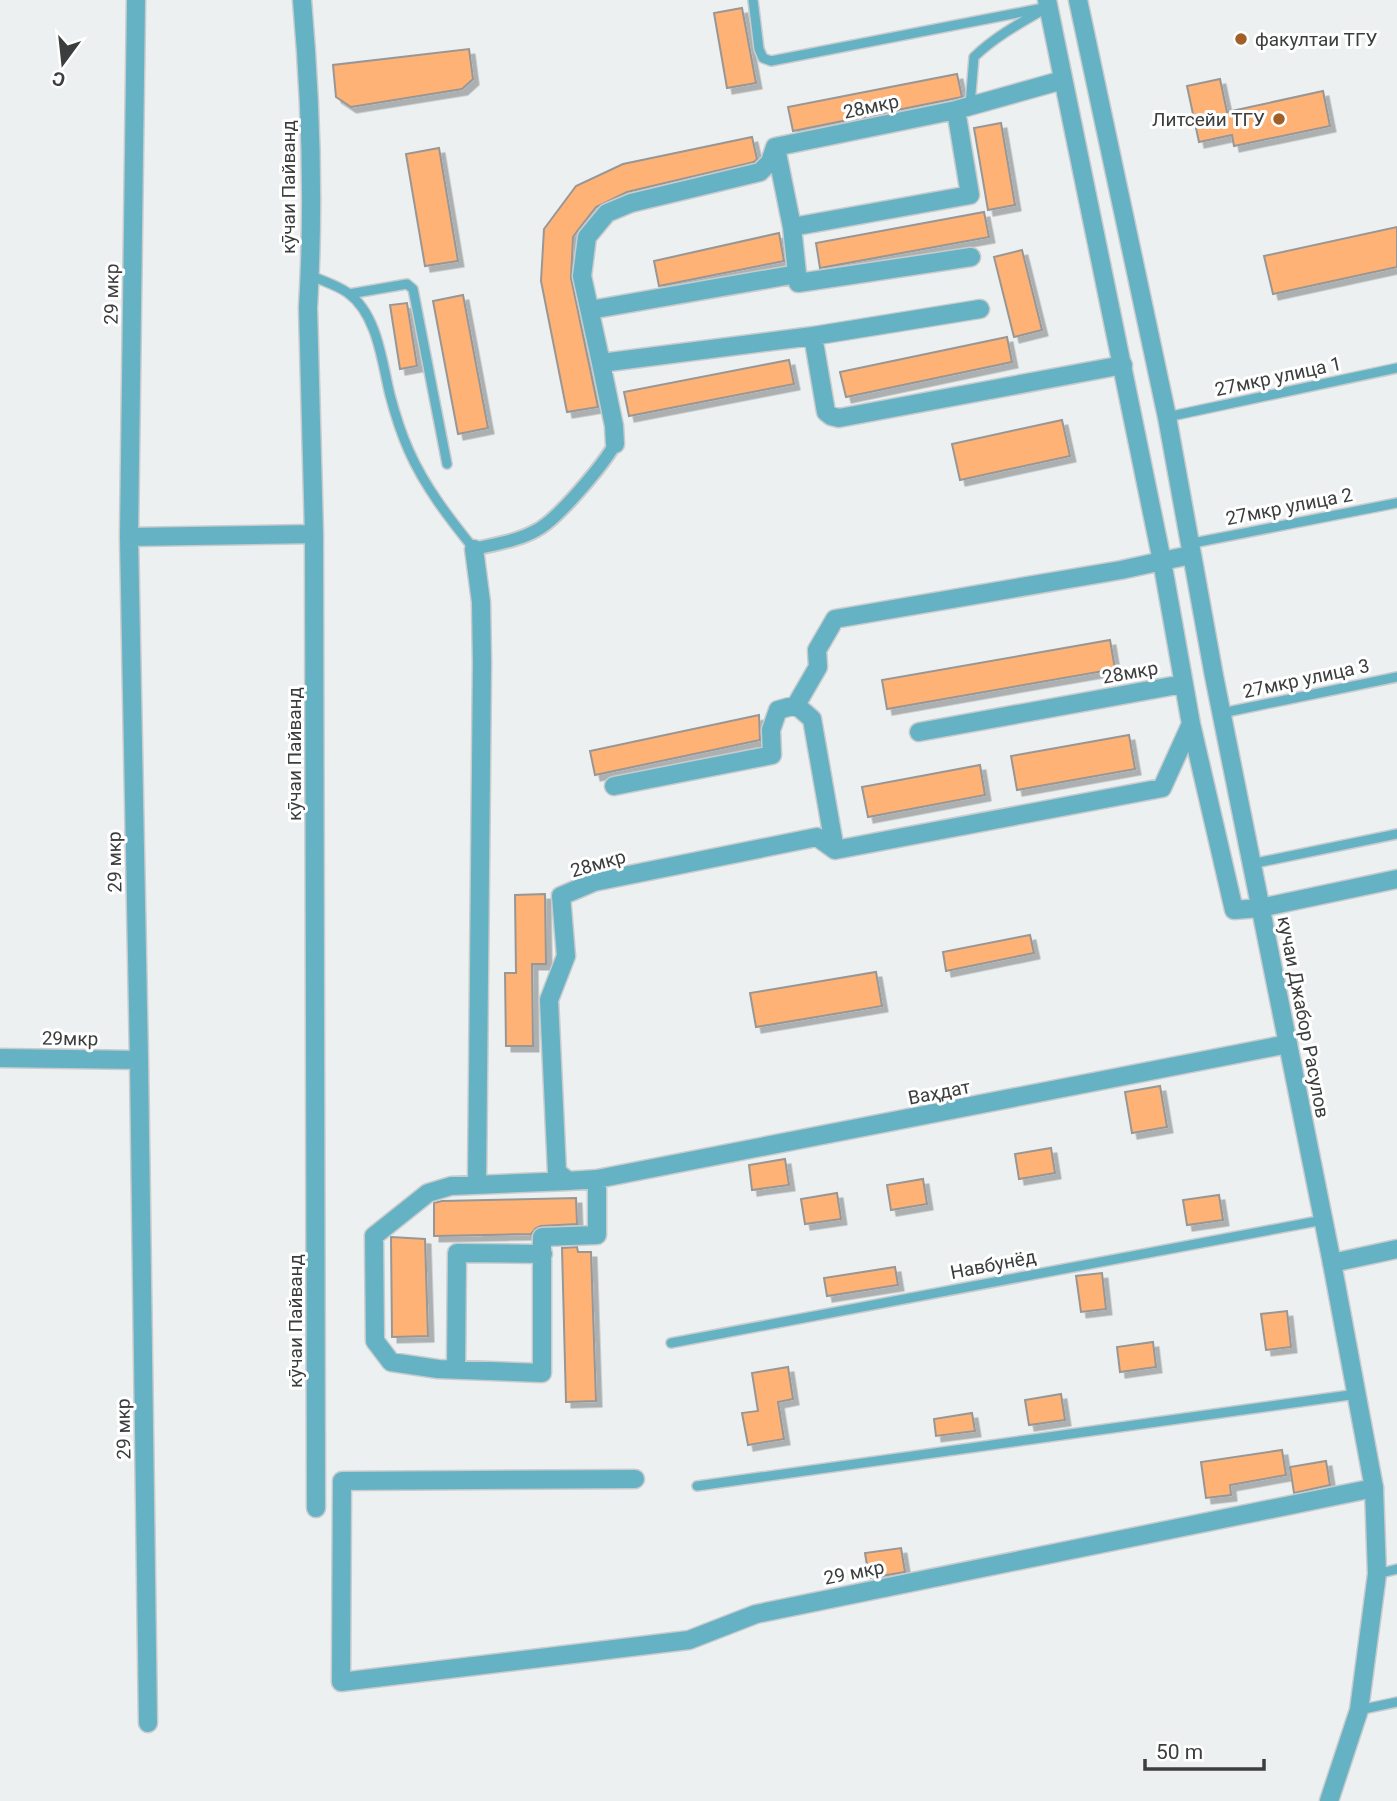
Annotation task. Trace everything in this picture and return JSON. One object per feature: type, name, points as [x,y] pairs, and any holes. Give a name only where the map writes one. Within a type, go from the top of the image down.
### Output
[{"type":"street","name":"29 мкр","points":[[136,0],[129,537],[148,1723]]},
{"type":"street","name":"кӯчаи Пайванд","points":[[302,0],[309,80],[308,308],[314,534],[316,1508]]},
{"type":"street","name":"кучаи Джабор Расулов","points":[[1078,0],[1167,417],[1189,549],[1374,1488],[1377,1574],[1359,1710],[1329,1801]]},
{"type":"street","points":[[1047,4],[1123,365],[1191,724],[1234,909],[1260,908],[1397,878]]},
{"type":"street","name":"28мкр","points":[[775,147],[963,108],[1063,80]]},
{"type":"street","points":[[792,227],[970,195],[963,108]]},
{"type":"street","points":[[775,147],[792,227],[798,284],[971,257]]},
{"type":"street","points":[[477,1184],[482,663],[481,602],[474,549],[518,538],[547,524],[608,456],[615,444],[614,426],[582,276],[587,237],[607,212],[631,203],[760,172],[770,162],[775,147]]},
{"type":"street","points":[[590,310],[797,274]]},
{"type":"street","points":[[601,363],[813,337],[980,309]]},
{"type":"street","points":[[813,337],[826,411],[839,418],[1123,365]]},
{"type":"street","points":[[129,537],[314,534]]},
{"type":"street","points":[[614,786],[772,755],[771,730],[778,710],[796,705],[818,667],[817,650],[835,619],[1162,561],[1189,549]]},
{"type":"street","name":"28мкр","points":[[919,733],[1183,684]]},
{"type":"street","points":[[796,705],[812,719],[835,850]]},
{"type":"street","name":"28мкр","points":[[568,1181],[557,1172],[549,1000],[566,956],[561,896],[594,882],[817,837],[835,850],[1162,788],[1191,724]]},
{"type":"street","name":"Ваҳдат","points":[[597,1179],[1288,1044]]},
{"type":"street","name":"29мкр","points":[[0,1058],[139,1060]]},
{"type":"street","points":[[597,1179],[597,1235],[542,1237],[542,1373],[456,1369],[391,1362],[375,1341],[374,1236],[428,1193],[451,1186],[568,1181],[597,1179]]},
{"type":"street","points":[[1332,1264],[1397,1249]]},
{"type":"street","points":[[456,1369],[457,1254],[543,1254]]},
{"type":"street","name":"29 мкр","points":[[635,1479],[342,1481],[341,1682],[689,1640],[756,1614],[1374,1488]]},
{"type":"lane","points":[[753,0],[759,49],[763,58],[771,61],[1047,4]]},
{"type":"lane","points":[[963,108],[974,57],[1006,31],[1047,4]]},
{"type":"lane","points":[[310,275],[349,294],[367,316],[378,345],[398,424],[411,454],[439,503],[474,549]]},
{"type":"lane","points":[[349,294],[398,284],[407,284],[413,289],[447,464]]},
{"type":"lane","name":"27мкр улица 1","points":[[1167,417],[1397,368]]},
{"type":"lane","name":"27мкр улица 2","points":[[1189,549],[1397,503]]},
{"type":"lane","name":"27мкр улица 3","points":[[1222,713],[1397,677]]},
{"type":"lane","points":[[1251,864],[1397,834]]},
{"type":"lane","name":"Навбунёд","points":[[671,1343],[1323,1220]]},
{"type":"lane","points":[[697,1486],[1357,1394]]},
{"type":"lane","points":[[1377,1574],[1397,1569]]},
{"type":"lane","points":[[1359,1710],[1397,1702]]},
{"type":"building","points":[[742,8],[756,83],[727,88],[714,13]]},
{"type":"building","points":[[469,49],[473,79],[462,89],[351,107],[336,97],[333,65]]},
{"type":"building","points":[[957,74],[962,97],[793,131],[788,107]]},
{"type":"building","name":"Литсейи ТГУ","points":[[1220,79],[1227,112],[1323,91],[1330,126],[1234,146],[1232,135],[1199,142],[1187,86]]},
{"type":"building","points":[[1001,123],[1015,205],[988,210],[974,128]]},
{"type":"building","points":[[752,137],[757,159],[754,162],[627,192],[596,207],[573,237],[571,278],[598,407],[567,412],[541,281],[544,229],[576,186],[623,164]]},
{"type":"building","points":[[439,148],[458,261],[425,266],[406,154]]},
{"type":"building","points":[[984,212],[989,237],[820,268],[816,243]]},
{"type":"building","points":[[1397,227],[1397,267],[1273,294],[1264,256]]},
{"type":"building","points":[[779,233],[784,261],[659,286],[654,261]]},
{"type":"building","points":[[1022,250],[1042,330],[1014,337],[994,257]]},
{"type":"building","points":[[463,295],[488,428],[458,434],[433,301]]},
{"type":"building","points":[[407,303],[417,366],[400,369],[390,305]]},
{"type":"building","points":[[1007,337],[1012,362],[846,397],[840,372]]},
{"type":"building","points":[[789,360],[794,384],[629,416],[624,392]]},
{"type":"building","points":[[1062,420],[1070,456],[960,480],[952,444]]},
{"type":"building","points":[[1110,640],[1115,669],[887,709],[882,680]]},
{"type":"building","points":[[759,715],[760,740],[595,775],[590,751]]},
{"type":"building","points":[[1129,735],[1135,769],[1017,790],[1011,756]]},
{"type":"building","points":[[980,765],[985,795],[868,817],[862,787]]},
{"type":"building","points":[[545,894],[546,964],[532,964],[533,1046],[506,1046],[505,973],[516,973],[515,895]]},
{"type":"building","points":[[1030,935],[1034,953],[946,971],[943,952]]},
{"type":"building","points":[[876,972],[882,1006],[756,1027],[750,993]]},
{"type":"building","points":[[1160,1086],[1167,1127],[1132,1133],[1125,1092]]},
{"type":"building","points":[[1051,1148],[1055,1173],[1019,1179],[1015,1154]]},
{"type":"building","points":[[785,1159],[789,1185],[752,1190],[749,1165]]},
{"type":"building","points":[[923,1179],[927,1204],[891,1210],[887,1185]]},
{"type":"building","points":[[837,1193],[841,1219],[805,1224],[801,1199]]},
{"type":"building","points":[[1219,1195],[1223,1220],[1187,1225],[1183,1200]]},
{"type":"building","points":[[576,1198],[577,1224],[541,1226],[531,1234],[434,1236],[434,1203]]},
{"type":"building","points":[[391,1237],[425,1239],[428,1336],[392,1337]]},
{"type":"building","points":[[577,1247],[578,1252],[591,1252],[596,1401],[566,1402],[562,1248]]},
{"type":"building","points":[[895,1267],[898,1285],[827,1296],[824,1278]]},
{"type":"building","points":[[1102,1273],[1106,1309],[1081,1312],[1076,1276]]},
{"type":"building","points":[[1287,1311],[1291,1347],[1266,1350],[1261,1314]]},
{"type":"building","points":[[1153,1342],[1156,1367],[1120,1372],[1117,1347]]},
{"type":"building","points":[[788,1367],[793,1399],[778,1402],[784,1439],[748,1445],[742,1413],[758,1411],[752,1373]]},
{"type":"building","points":[[1061,1394],[1065,1420],[1029,1425],[1025,1400]]},
{"type":"building","points":[[972,1413],[975,1431],[936,1436],[934,1419]]},
{"type":"building","points":[[1282,1450],[1286,1475],[1230,1485],[1231,1495],[1206,1498],[1201,1462]]},
{"type":"building","points":[[1326,1461],[1330,1485],[1294,1493],[1290,1467]]},
{"type":"building","points":[[901,1548],[905,1572],[869,1578],[865,1553]]},
{"type":"place","name":"факултаи ТГУ","points":[[1241,39]]},
{"type":"place","name":"Литсейи ТГУ","points":[[1279,119]]}]
